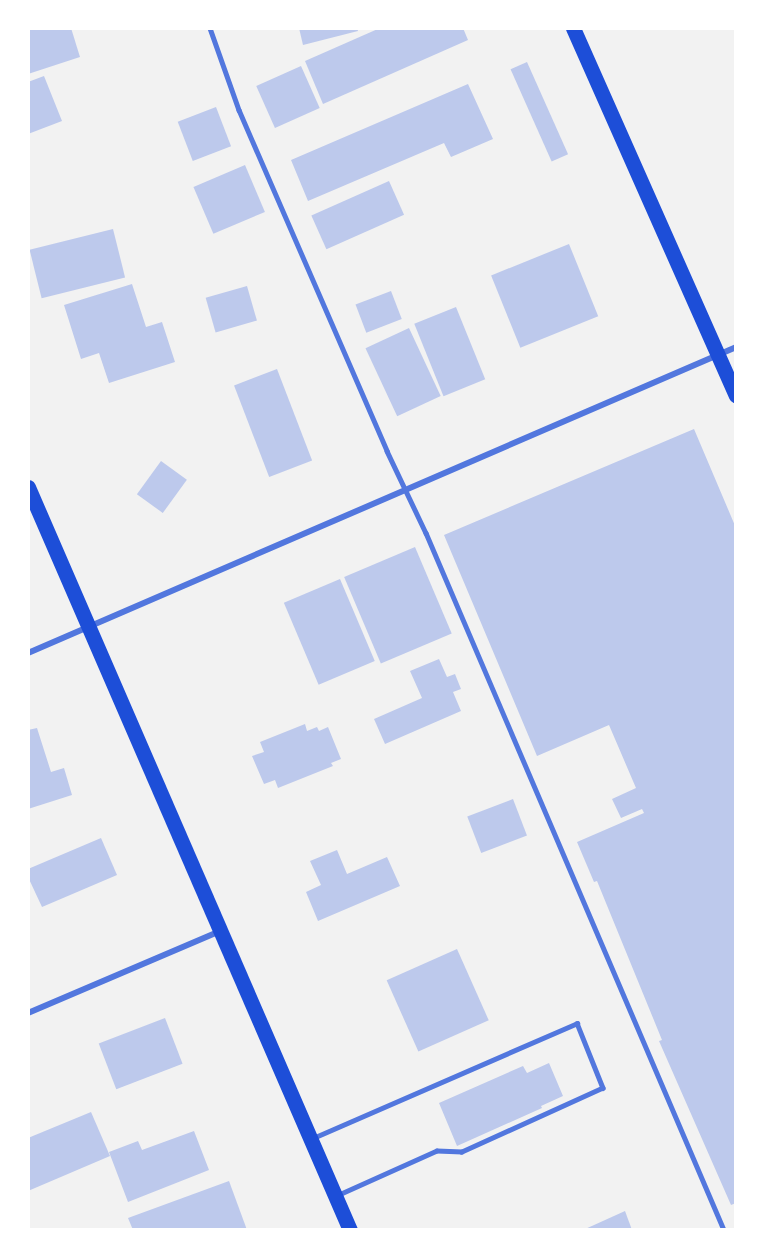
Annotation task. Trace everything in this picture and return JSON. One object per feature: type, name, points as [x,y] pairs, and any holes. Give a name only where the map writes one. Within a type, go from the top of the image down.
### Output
[{"type":"main road","points":[[573,28],[735,396]]},
{"type":"main road","points":[[28,487],[350,1230]]},
{"type":"street","points":[[28,653],[735,347]]},
{"type":"street","points":[[28,1013],[221,931]]},
{"type":"lane","points":[[210,28],[239,110],[406,490],[724,1230]]},
{"type":"lane","points":[[310,1139],[577,1023],[603,1088],[462,1152],[437,1151],[336,1196]]},
{"type":"building","points":[[28,28],[71,28],[80,57],[28,74]]},
{"type":"building","points":[[299,28],[357,28],[358,31],[303,45]]},
{"type":"building","points":[[380,28],[463,28],[468,40],[323,104],[305,61]]},
{"type":"building","points":[[527,62],[568,154],[552,162],[511,69]]},
{"type":"building","points":[[301,66],[320,108],[275,128],[256,86]]},
{"type":"building","points":[[44,76],[62,121],[28,134],[28,82]]},
{"type":"building","points":[[468,84],[493,139],[451,157],[444,143],[308,201],[291,160]]},
{"type":"building","points":[[216,107],[231,146],[193,161],[178,122]]},
{"type":"building","points":[[245,165],[265,212],[213,234],[193,187]]},
{"type":"building","points":[[389,181],[404,215],[326,249],[311,216]]},
{"type":"building","points":[[113,229],[125,278],[42,298],[30,250]]},
{"type":"building","points":[[569,244],[598,316],[520,348],[491,275]]},
{"type":"building","points":[[132,284],[146,327],[162,322],[175,362],[109,383],[99,353],[81,359],[64,305]]},
{"type":"building","points":[[247,286],[257,321],[216,332],[206,298]]},
{"type":"building","points":[[391,291],[402,319],[366,333],[356,305]]},
{"type":"building","points":[[456,307],[485,379],[443,396],[414,324]]},
{"type":"building","points":[[409,328],[441,396],[397,416],[365,348]]},
{"type":"building","points":[[277,369],[312,460],[269,477],[234,385]]},
{"type":"building","points":[[694,429],[736,528],[736,1203],[731,1205],[659,1041],[662,1040],[597,881],[594,882],[577,842],[644,813],[642,809],[621,818],[612,799],[636,788],[609,725],[537,756],[444,535]]},
{"type":"building","points":[[161,461],[187,480],[163,513],[137,494]]},
{"type":"building","points":[[415,547],[452,634],[381,664],[344,577]]},
{"type":"building","points":[[340,579],[375,661],[319,685],[284,603]]},
{"type":"building","points":[[439,659],[447,677],[455,674],[461,689],[453,692],[461,711],[385,744],[374,719],[422,698],[410,671]]},
{"type":"building","points":[[305,724],[307,731],[317,727],[319,731],[328,727],[341,759],[331,763],[333,766],[278,788],[275,780],[264,784],[252,756],[264,752],[260,742]]},
{"type":"building","points":[[37,728],[51,772],[64,768],[72,795],[28,809],[28,730]]},
{"type":"building","points":[[513,799],[527,835],[481,853],[467,817]]},
{"type":"building","points":[[101,838],[117,875],[42,907],[28,877],[28,869]]},
{"type":"building","points":[[337,850],[347,874],[387,857],[400,886],[318,921],[306,892],[321,885],[310,861]]},
{"type":"building","points":[[457,949],[489,1020],[418,1052],[387,980]]},
{"type":"building","points":[[165,1018],[183,1064],[116,1089],[99,1043]]},
{"type":"building","points":[[549,1063],[563,1096],[541,1106],[542,1108],[457,1146],[439,1103],[523,1066],[527,1073]]},
{"type":"building","points":[[91,1112],[110,1156],[28,1191],[28,1138]]},
{"type":"building","points":[[194,1131],[209,1170],[128,1202],[109,1152],[138,1141],[142,1150]]},
{"type":"building","points":[[229,1181],[247,1230],[133,1230],[128,1218]]},
{"type":"building","points":[[625,1211],[632,1230],[583,1230]]}]
